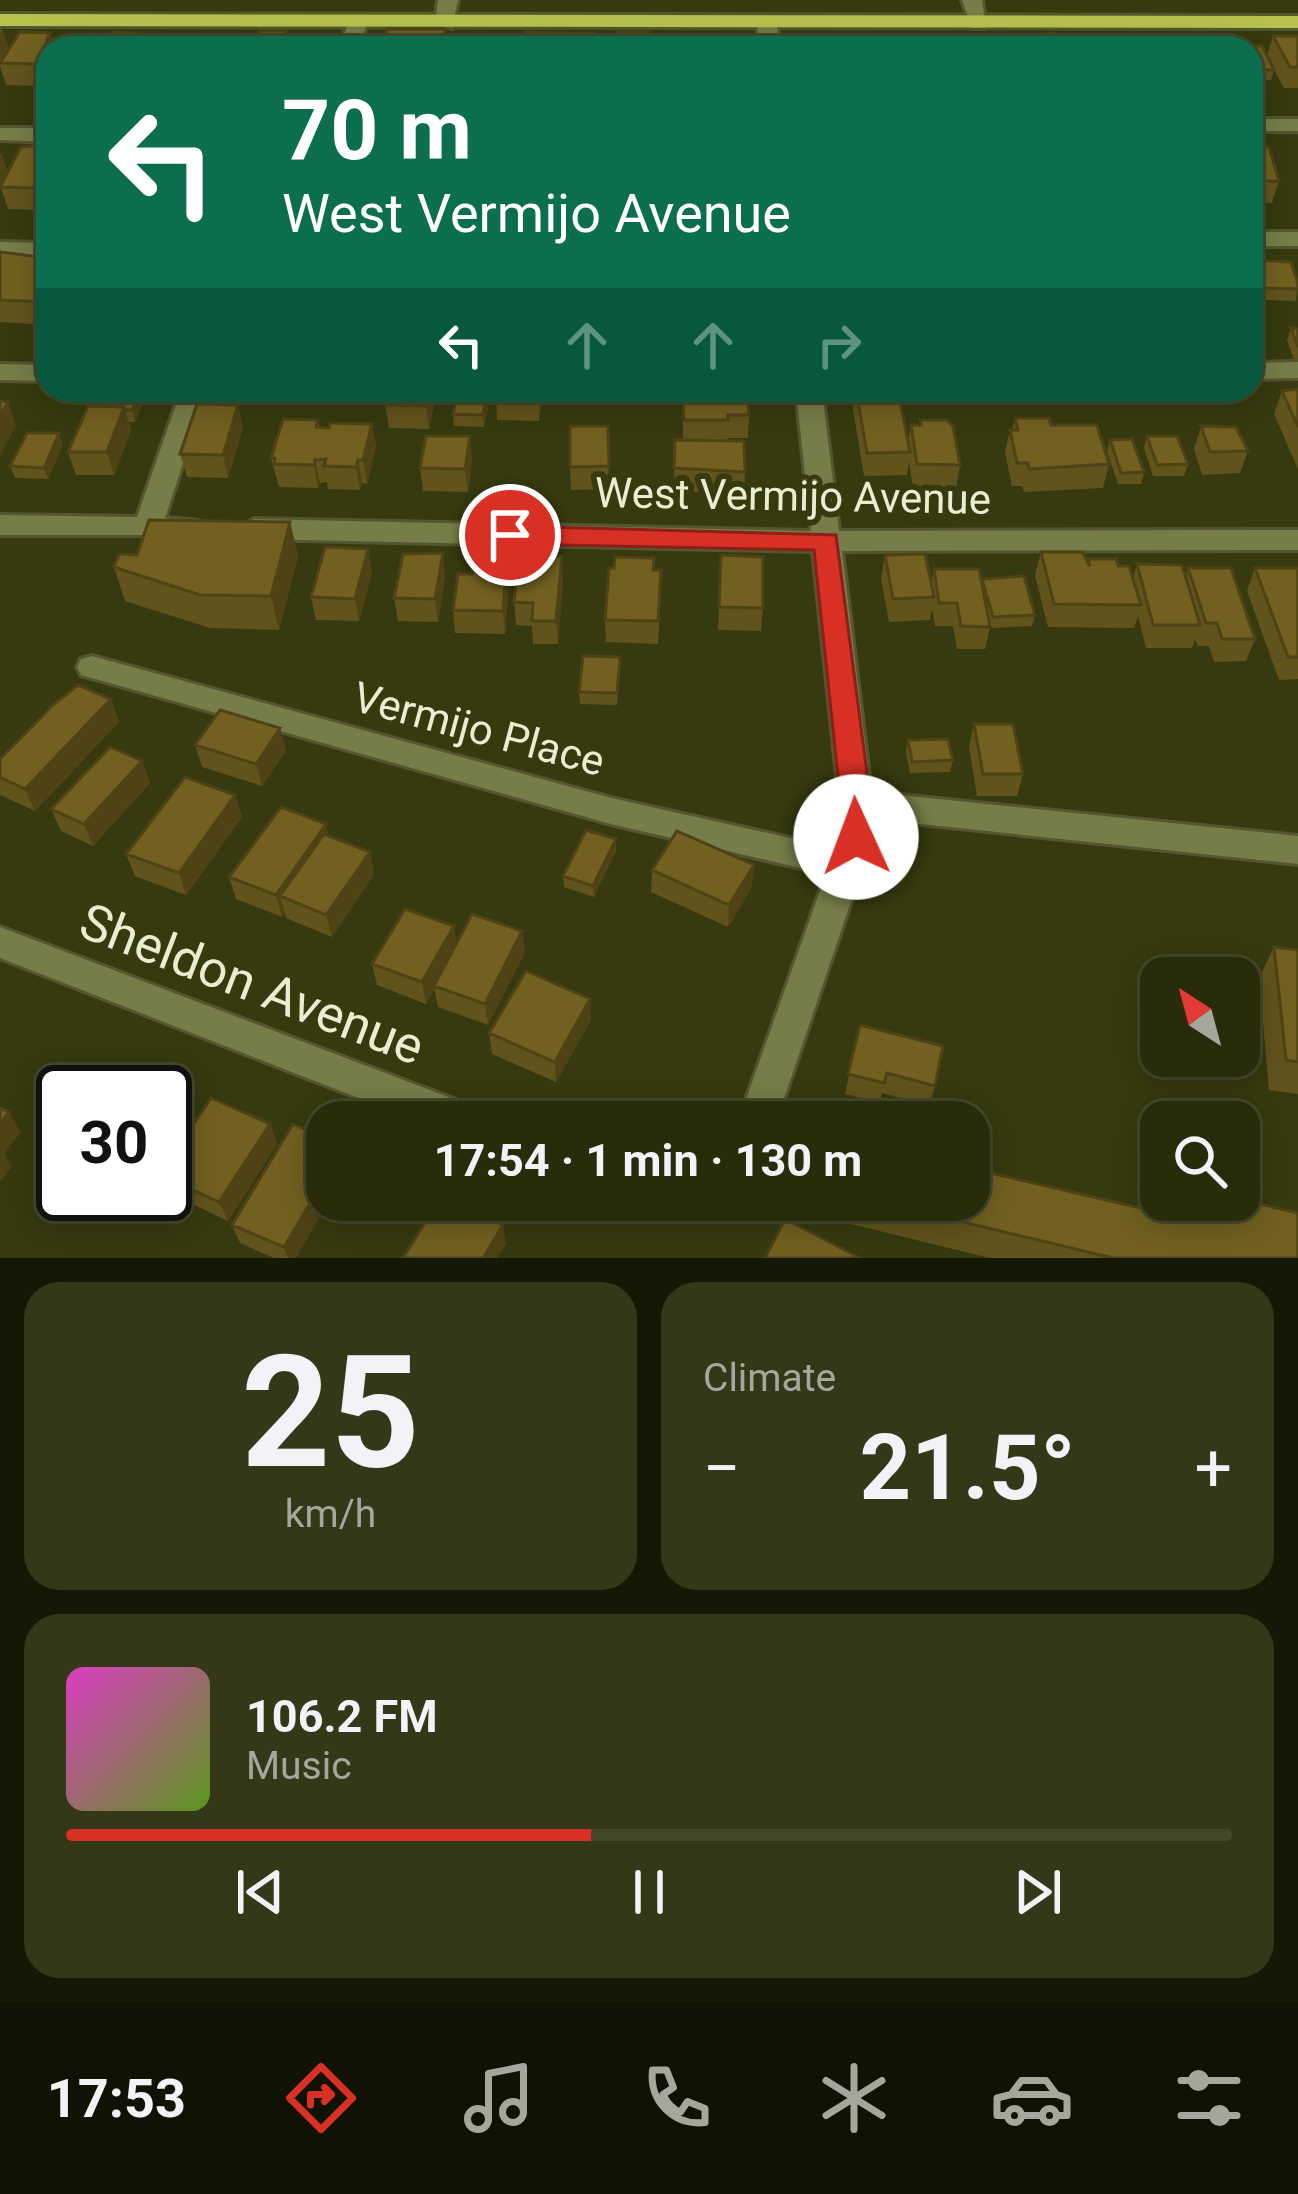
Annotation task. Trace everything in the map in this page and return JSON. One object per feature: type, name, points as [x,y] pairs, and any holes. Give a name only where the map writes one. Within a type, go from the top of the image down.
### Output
[{"type":"main road","points":[[0,20],[767,25],[1298,22]]},
{"type":"street","points":[[445,24],[448,0]]},
{"type":"street","points":[[972,0],[979,24]]},
{"type":"street","points":[[352,36],[357,24]]},
{"type":"street","points":[[767,25],[768,36]]},
{"type":"street","points":[[1263,125],[1298,125]]},
{"type":"street","points":[[0,134],[36,135]]},
{"type":"street","points":[[1263,239],[1298,239]]},
{"type":"street","points":[[0,249],[36,250]]},
{"type":"street","points":[[1263,370],[1298,370]]},
{"type":"street","points":[[0,372],[36,373]]},
{"type":"street","points":[[148,527],[190,402]]},
{"type":"street","points":[[764,1101],[856,837],[810,402]]},
{"type":"street","name":"West Vermijo Avenue","points":[[0,525],[826,541],[1298,540]]},
{"type":"street","name":"Vermijo Place","points":[[92,667],[590,805],[846,865]]},
{"type":"street","points":[[856,804],[1298,850]]},
{"type":"street","name":"Sheldon Avenue","points":[[0,942],[412,1101]]},
{"type":"building","points":[[387,29],[445,29],[444,36],[386,36]]},
{"type":"building","points":[[259,31],[286,31],[285,36],[258,36]]},
{"type":"building","points":[[20,32],[50,33],[36,36],[36,64],[0,63]]},
{"type":"building","points":[[112,32],[145,34],[144,36],[110,36]]},
{"type":"building","points":[[525,32],[562,33],[561,36],[525,36]]},
{"type":"building","points":[[617,32],[649,32],[649,36],[617,36]]},
{"type":"building","points":[[562,33],[594,33],[594,36]]},
{"type":"building","points":[[1113,35],[1204,36],[1113,36]]},
{"type":"building","points":[[1273,36],[1298,36],[1298,67],[1290,67]]},
{"type":"building","points":[[1263,48],[1274,70],[1263,70]]},
{"type":"building","points":[[36,145],[34,188],[0,187],[21,147]]},
{"type":"building","points":[[1263,147],[1269,147],[1279,181],[1263,181]]},
{"type":"building","points":[[0,252],[36,256],[36,302],[0,300]]},
{"type":"building","points":[[1263,260],[1291,262],[1298,289],[1264,288]]},
{"type":"building","points":[[1298,389],[1298,427],[1282,391]]},
{"type":"building","points":[[97,402],[135,402],[132,410],[95,406]]},
{"type":"building","points":[[386,402],[427,402],[426,406]]},
{"type":"building","points":[[456,402],[485,402],[483,415],[453,414]]},
{"type":"building","points":[[683,402],[748,402],[749,415],[684,420]]},
{"type":"building","points":[[858,402],[900,402],[910,452],[867,453]]},
{"type":"building","points":[[197,404],[238,405],[223,455],[180,454]]},
{"type":"building","points":[[88,406],[124,407],[107,452],[68,452]]},
{"type":"building","points":[[1015,418],[1049,418],[1051,425],[1097,425],[1109,464],[1029,469],[1028,463],[1017,463],[1010,430],[1018,430]]},
{"type":"building","points":[[283,419],[318,420],[316,427],[329,428],[330,423],[372,424],[363,460],[356,467],[324,466],[326,459],[315,460],[314,465],[274,464],[271,458]]},
{"type":"building","points":[[920,420],[947,420],[953,426],[960,465],[917,464],[911,425],[921,425]]},
{"type":"building","points":[[570,426],[608,426],[609,466],[570,467]]},
{"type":"building","points":[[1201,426],[1236,427],[1248,451],[1210,452]]},
{"type":"building","points":[[27,433],[59,433],[44,468],[10,466]]},
{"type":"building","points":[[426,436],[470,436],[465,469],[420,468]]},
{"type":"building","points":[[1147,436],[1177,436],[1188,464],[1157,465]]},
{"type":"building","points":[[1132,439],[1144,472],[1121,473],[1110,440]]},
{"type":"building","points":[[675,440],[744,441],[745,472],[674,468]]},
{"type":"building","points":[[149,520],[290,522],[271,596],[200,595],[114,567],[119,554],[137,555]]},
{"type":"building","points":[[325,547],[368,549],[355,599],[311,597]]},
{"type":"building","points":[[1041,552],[1082,552],[1090,566],[1088,559],[1116,559],[1118,566],[1129,566],[1141,605],[1054,604]]},
{"type":"building","points":[[443,553],[435,599],[394,598],[403,554]]},
{"type":"building","points":[[925,554],[934,597],[893,599],[885,555]]},
{"type":"building","points":[[474,555],[507,556],[503,611],[453,610],[458,574],[472,574]]},
{"type":"building","points":[[721,555],[763,557],[763,608],[719,607]]},
{"type":"building","points":[[524,556],[562,556],[556,621],[532,621],[533,603],[514,602],[518,561]]},
{"type":"building","points":[[615,557],[654,558],[653,570],[661,570],[658,621],[605,620],[609,568],[614,568]]},
{"type":"building","points":[[1137,564],[1182,565],[1200,625],[1153,625]]},
{"type":"building","points":[[1188,568],[1231,568],[1255,639],[1222,639],[1217,623],[1206,623]]},
{"type":"building","points":[[1255,568],[1298,568],[1298,657],[1288,657]]},
{"type":"building","points":[[934,569],[979,569],[990,627],[961,626],[957,603],[939,603]]},
{"type":"building","points":[[1024,576],[1035,615],[993,617],[982,579]]},
{"type":"building","points":[[583,656],[620,657],[617,693],[579,692]]},
{"type":"building","points":[[78,685],[111,699],[25,789],[0,777],[0,759]]},
{"type":"building","points":[[220,710],[280,728],[256,764],[195,745]]},
{"type":"building","points":[[974,724],[1013,724],[1023,774],[983,774]]},
{"type":"building","points":[[948,739],[953,760],[912,762],[908,740]]},
{"type":"building","points":[[110,747],[142,761],[84,824],[51,809]]},
{"type":"building","points":[[185,777],[235,795],[179,873],[126,854]]},
{"type":"building","points":[[281,807],[326,824],[276,895],[229,877]]},
{"type":"building","points":[[586,830],[616,839],[593,886],[563,876]]},
{"type":"building","points":[[677,831],[754,865],[729,905],[652,870]]},
{"type":"building","points":[[324,834],[370,852],[326,915],[280,896]]},
{"type":"building","points":[[405,909],[454,926],[422,982],[372,964]]},
{"type":"building","points":[[472,914],[522,931],[485,1004],[434,986]]},
{"type":"building","points":[[1274,947],[1298,950],[1298,1062],[1286,1060]]},
{"type":"building","points":[[526,971],[590,999],[555,1062],[489,1033]]},
{"type":"building","points":[[860,1025],[943,1046],[935,1086],[887,1073],[884,1083],[848,1074]]},
{"type":"building","points":[[211,1098],[270,1124],[219,1202],[192,1190],[192,1126]]},
{"type":"building","points":[[293,1124],[306,1130],[306,1210],[284,1247],[232,1225]]},
{"type":"building","points":[[990,1173],[1140,1208],[1140,1221],[1260,1221],[1260,1204],[1298,1213],[1298,1258],[1113,1258],[959,1221],[990,1221]]},
{"type":"building","points":[[426,1221],[503,1225],[483,1258],[403,1258]]},
{"type":"building","points":[[784,1221],[789,1221],[860,1258],[765,1258]]},
{"type":"route","points":[[510,535],[826,541],[856,837]]}]
